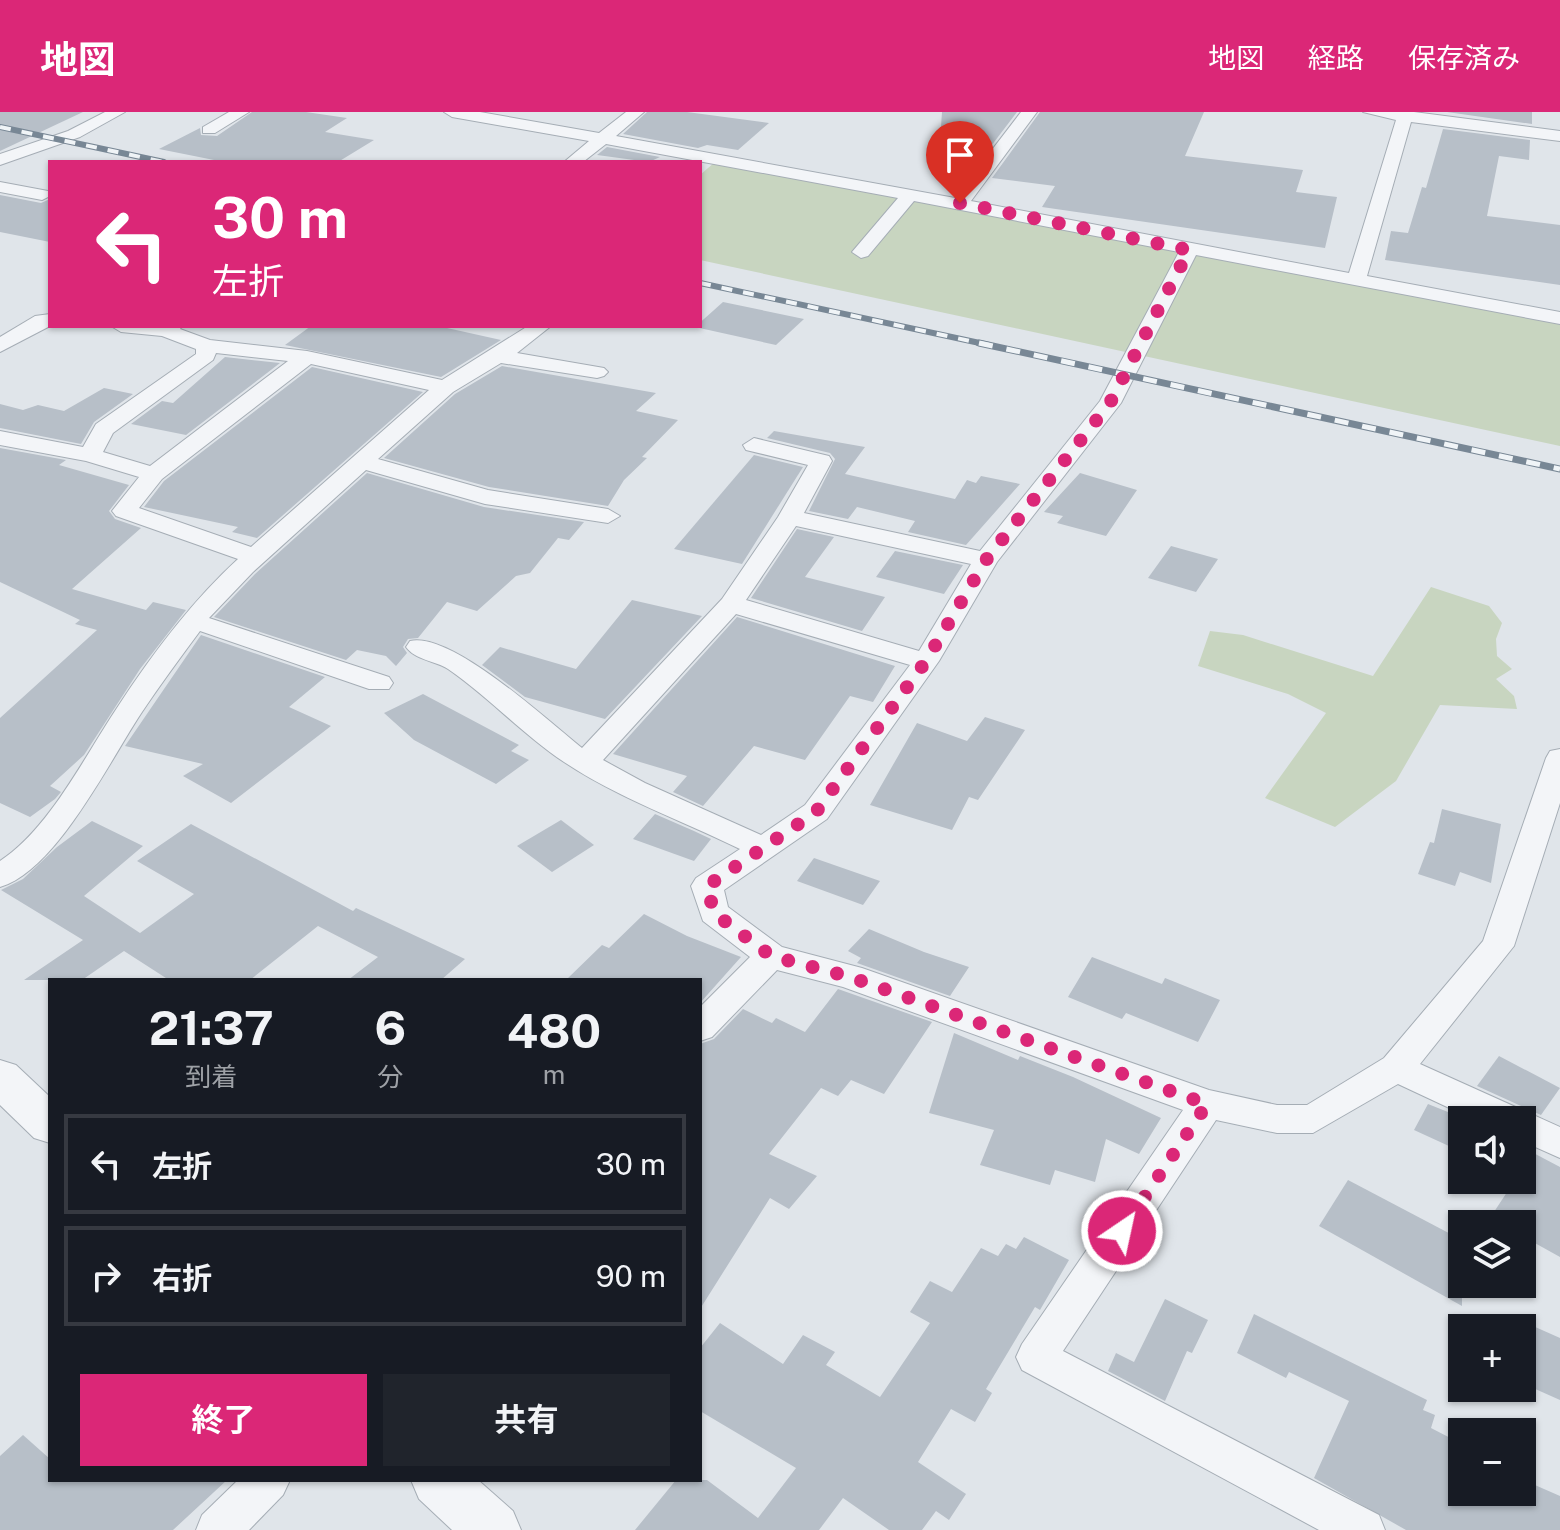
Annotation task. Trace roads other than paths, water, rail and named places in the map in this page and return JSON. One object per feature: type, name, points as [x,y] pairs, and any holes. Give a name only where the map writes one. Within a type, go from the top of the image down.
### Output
[{"type":"street","points":[[0,160],[74,134],[117,112]]},
{"type":"street","points":[[209,130],[241,112]]},
{"type":"street","points":[[452,112],[602,138],[700,160]]},
{"type":"street","points":[[574,160],[636,112]]},
{"type":"street","points":[[960,203],[1029,112]]},
{"type":"street","points":[[1371,112],[1560,136]]},
{"type":"street","points":[[1356,280],[1405,114]]},
{"type":"street","points":[[704,161],[911,194],[1189,250],[1560,318]]},
{"type":"street","points":[[0,187],[42,195]]},
{"type":"street","points":[[861,252],[911,194]]},
{"type":"street","points":[[1189,250],[1110,403],[986,560],[926,661],[816,812],[707,886],[714,913],[771,956],[850,977],[1207,1104],[1277,1119],[1313,1119],[1396,1068],[1498,946],[1560,758]]},
{"type":"street","points":[[0,346],[42,320],[48,320]]},
{"type":"street","points":[[169,328],[206,346],[307,357],[445,387]]},
{"type":"street","points":[[0,876],[18,864],[62,815],[130,709],[194,621],[255,557],[445,387],[499,356],[538,328]]},
{"type":"street","points":[[90,455],[104,429],[206,356],[206,346]]},
{"type":"street","points":[[499,356],[597,372]]},
{"type":"street","points":[[255,557],[124,511],[154,474],[307,357]]},
{"type":"street","points":[[0,438],[90,455],[154,474]]},
{"type":"street","points":[[585,762],[731,604],[790,517],[821,461],[754,445]]},
{"type":"street","points":[[362,461],[485,497],[608,516]]},
{"type":"street","points":[[790,517],[986,560]]},
{"type":"street","points":[[731,604],[926,661]]},
{"type":"street","points":[[194,621],[379,683]]},
{"type":"street","points":[[419,647],[456,662],[585,762],[635,790],[682,808],[763,848]]},
{"type":"street","points":[[702,1026],[771,956]]},
{"type":"street","points":[[1396,1068],[1479,1106]]},
{"type":"street","points":[[0,1077],[48,1123]]},
{"type":"street","points":[[1207,1104],[1036,1357],[1363,1530]]},
{"type":"street","points":[[1536,1132],[1560,1143]]},
{"type":"street","points":[[218,1530],[266,1482]]},
{"type":"street","points":[[440,1482],[493,1530]]},
{"type":"railway","points":[[0,127],[155,160]]},
{"type":"railway","points":[[702,283],[989,345]]},
{"type":"railway","points":[[979,343],[1560,469]]}]
